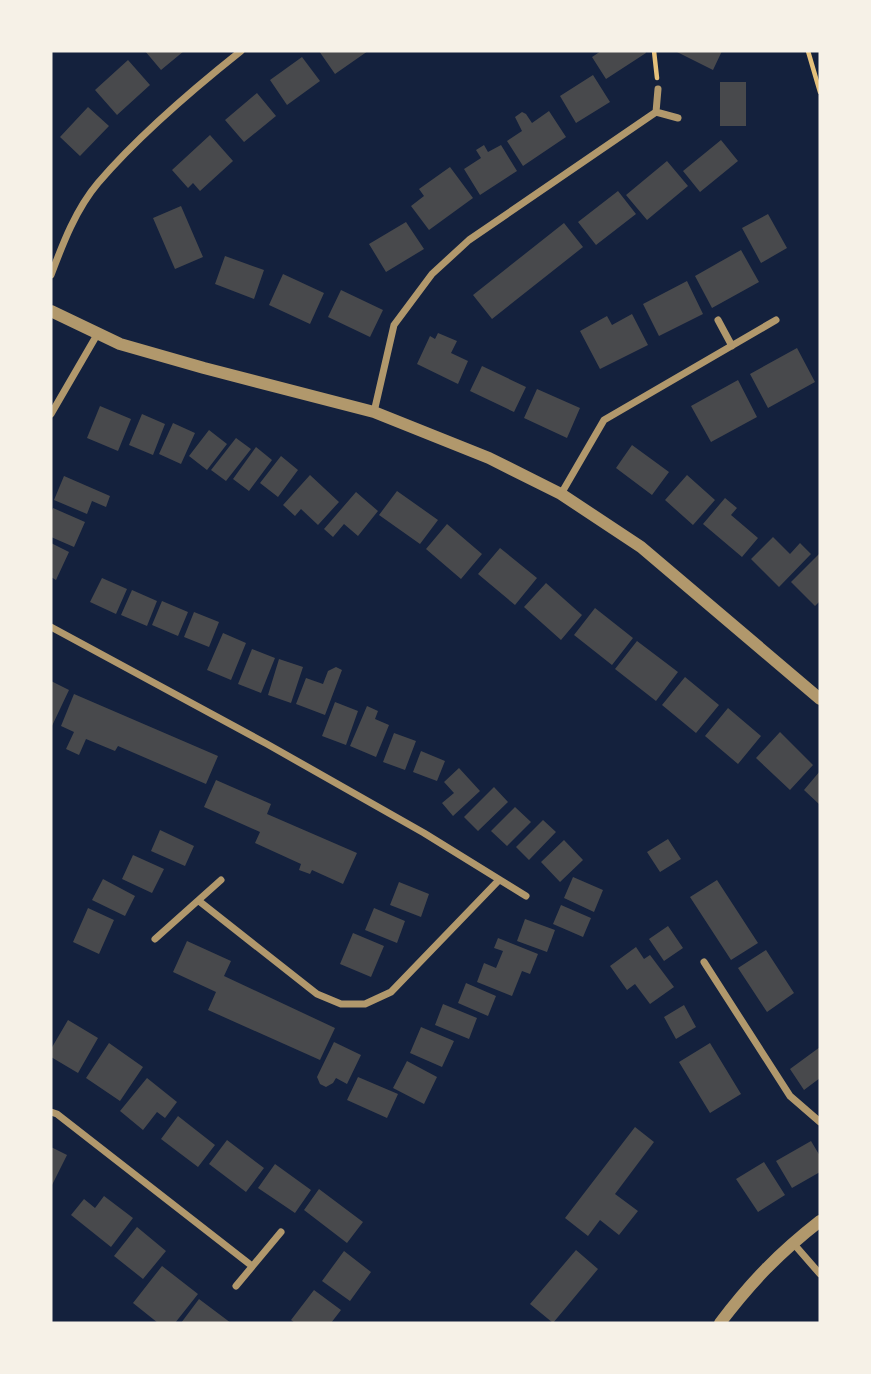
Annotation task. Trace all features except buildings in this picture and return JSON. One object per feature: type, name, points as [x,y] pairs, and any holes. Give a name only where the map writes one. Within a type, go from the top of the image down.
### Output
[{"type":"street","points":[[51,275],[68,231],[97,185],[184,97],[241,51]]},
{"type":"street","points":[[656,112],[658,89]]},
{"type":"street","points":[[374,412],[394,325],[432,274],[469,240],[656,112],[678,118]]},
{"type":"street","points":[[51,311],[120,344],[374,412],[489,458],[561,494],[641,547],[820,699]]},
{"type":"street","points":[[718,320],[732,346]]},
{"type":"street","points":[[561,494],[604,420],[775,320]]},
{"type":"street","points":[[51,414],[98,333]]},
{"type":"street","points":[[51,627],[267,744],[424,833],[526,896]]},
{"type":"street","points":[[155,939],[220,880]]},
{"type":"street","points":[[199,901],[317,994],[341,1004],[365,1004],[391,992],[499,880]]},
{"type":"street","points":[[704,962],[790,1096],[820,1122]]},
{"type":"street","points":[[51,1112],[251,1266]]},
{"type":"street","points":[[720,1323],[750,1284],[820,1221]]},
{"type":"street","points":[[236,1286],[281,1232]]},
{"type":"street","points":[[793,1243],[820,1274]]},
{"type":"path","points":[[654,51],[656,67]]},
{"type":"path","points":[[808,51],[820,92]]}]
